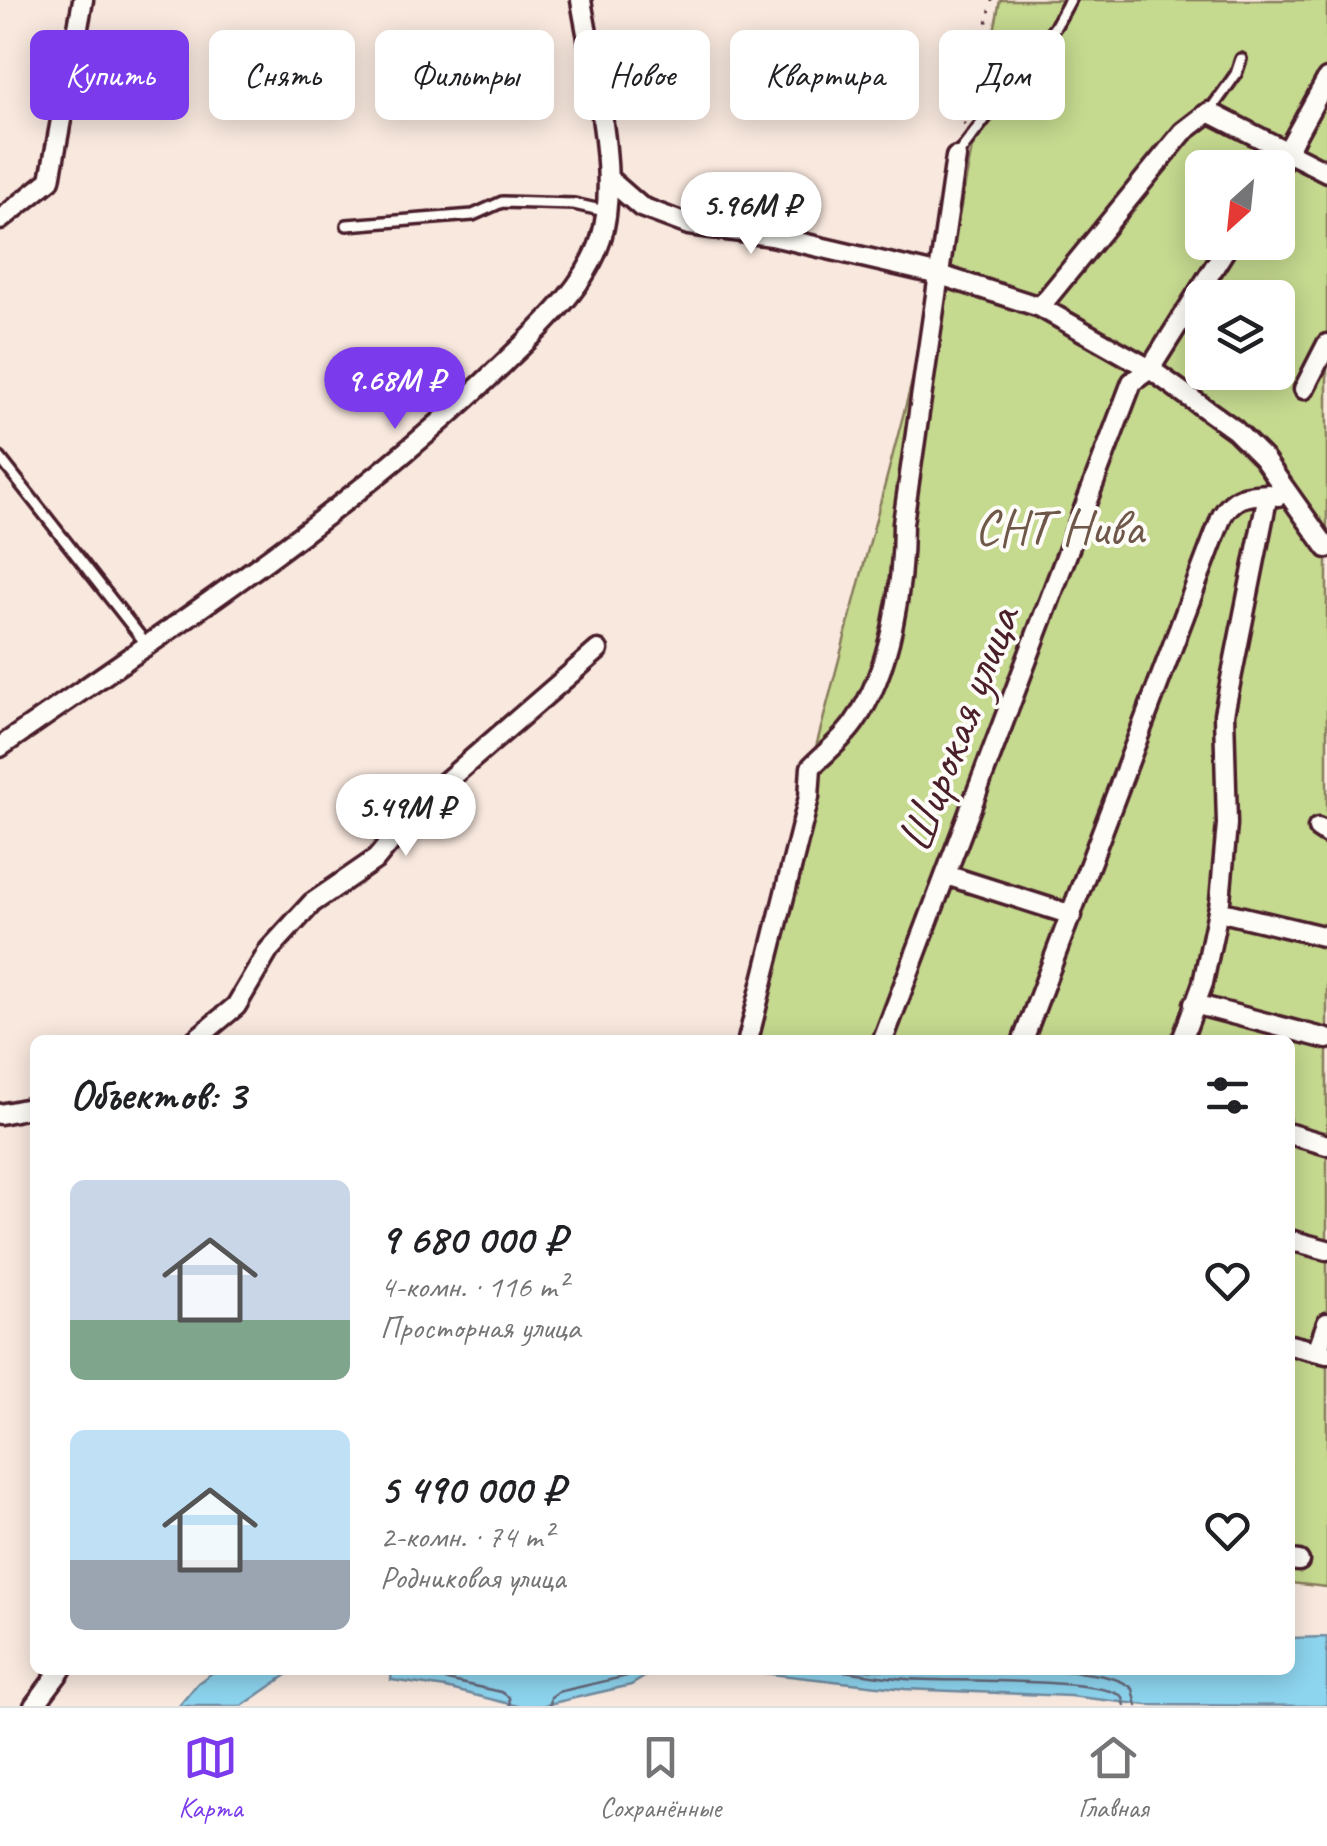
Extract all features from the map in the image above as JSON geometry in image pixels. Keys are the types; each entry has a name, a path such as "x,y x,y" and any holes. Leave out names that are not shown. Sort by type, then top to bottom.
{"street":[{"path":"0,220 50,180 83,0"},
{"path":"0,747 148,647 372,482 446,420 539,328 586,272 600,242 610,180 581,0"},
{"path":"1288,150 1327,79"},
{"path":"1040,307 1183,132 1210,112 1268,150"},
{"path":"749,1035 809,797 811,767 854,723 886,656 903,566 903,524 956,156"},
{"path":"1295,163 1327,172"},
{"path":"610,180 641,207 689,224 772,236 940,274 1040,307 1150,369 1235,430 1263,458 1327,548"},
{"name":"Широкая улица","path":"886,1035 1132,382 1150,369 1219,260"},
{"path":"1304,389 1327,344"},
{"path":"1025,1035 1222,516 1230,503 1244,495 1268,494 1292,500"},
{"path":"1184,1035 1203,983 1218,912 1226,824 1224,714 1268,494"},
{"path":"201,1035 236,1006 270,950 312,903 376,859 427,798 598,650"},
{"path":"946,875 1072,915"},
{"path":"1218,912 1327,937"},
{"path":"1194,1004 1327,1040"},
{"path":"0,1114 30,1108"},
{"path":"1295,1135 1327,1145"},
{"path":"1295,1241 1327,1250"},
{"path":"1295,1345 1322,1353 1327,1323"},
{"path":"34,1706 57,1675"}],"lane":[{"path":"956,156 1054,28 1070,0"},
{"path":"1210,112 1236,74 1241,59"},
{"path":"347,225 473,215 502,202 574,204 608,211"},
{"path":"0,458 148,647"}],"path":[{"path":"956,156 992,0"}],"green space":[{"name":"СНТ Нива","path":"1000,0 1327,0 1327,1587 1295,1584 1295,1035 740,1035 940,275 945,275 956,232 977,120 1065,120 1065,30 994,30"}],"water":[{"path":"1327,1637 1327,1706 1147,1705 1070,1696 905,1689 780,1675 1295,1675 1295,1638"},
{"path":"209,1675 287,1675 242,1706 179,1706"},
{"path":"392,1675 648,1675 631,1685 540,1706 518,1706 446,1688 391,1680"}]}
